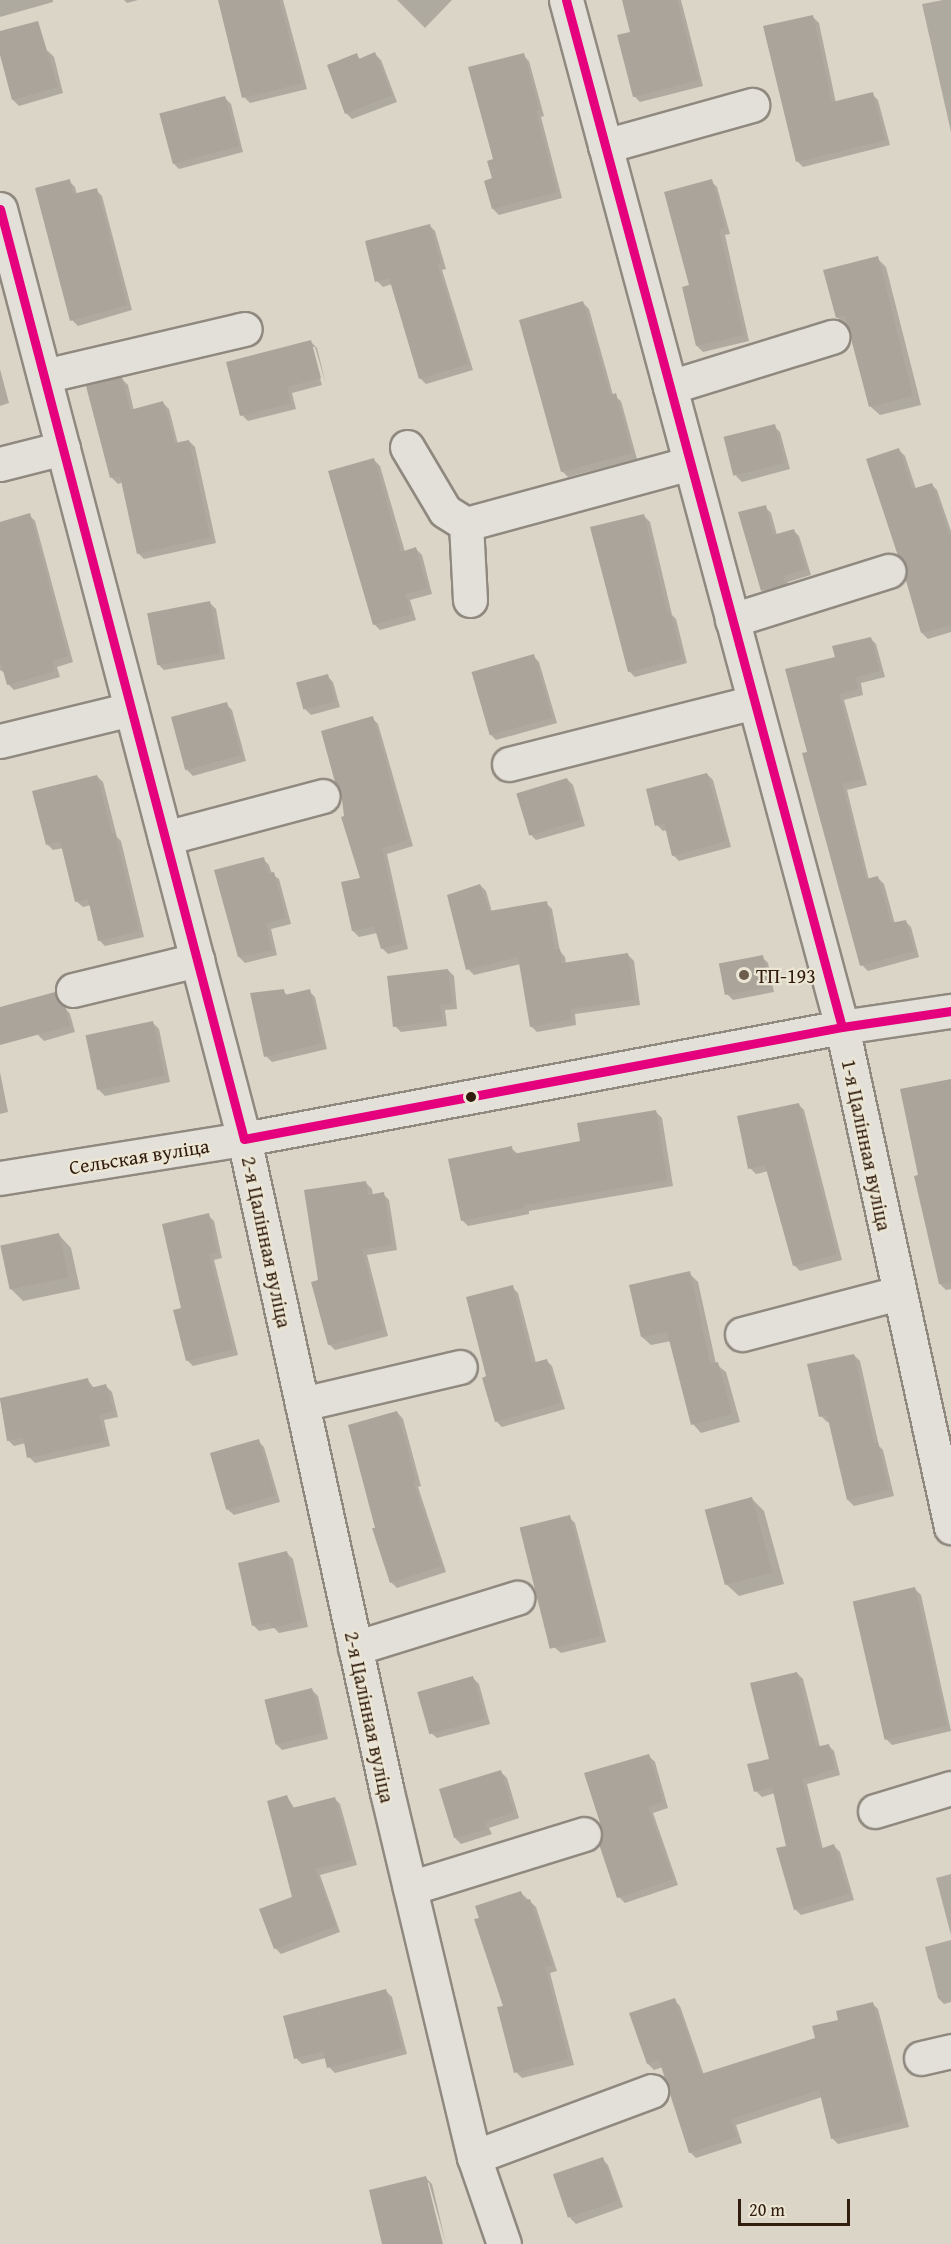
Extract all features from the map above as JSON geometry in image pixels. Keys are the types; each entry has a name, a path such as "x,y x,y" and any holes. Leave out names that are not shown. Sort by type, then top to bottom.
{"street":[{"name":"1-я Цалінная вуліца","path":"566,0 842,1027 898,1293 951,1527"},
{"path":"605,147 752,105"},
{"name":"2-я Цалінная вуліца","path":"0,209 244,1139 410,1888 474,2157 504,2244"},
{"path":"44,376 245,329"},
{"path":"670,387 832,337"},
{"path":"407,447 445,511 466,524 690,463"},
{"path":"0,464 63,448"},
{"path":"466,524 470,600"},
{"path":"732,620 888,571"},
{"path":"509,764 754,702"},
{"path":"0,741 131,709"},
{"path":"165,838 323,796"},
{"path":"73,990 197,960"},
{"name":"Сельская вуліца","path":"0,1178 244,1139 842,1027 951,1011"},
{"path":"742,1334 898,1293"},
{"path":"302,1404 460,1367"},
{"path":"355,1648 517,1598"},
{"path":"875,1811 951,1788"},
{"path":"410,1888 584,1834"},
{"path":"474,2157 651,2091"}],"building":[{"path":"218,0 279,0 302,83 242,98"},
{"path":"622,0 677,0 698,80 633,97 617,35 630,32"},
{"path":"813,15 832,102 873,92 885,140 796,162 763,26"},
{"path":"38,21 58,87 12,100 0,55 0,31"},
{"path":"375,52 392,95 345,114 327,65 357,53 359,59"},
{"path":"524,53 557,192 492,209 484,181 492,178 487,161 493,159 468,67"},
{"path":"225,96 238,146 173,164 159,114"},
{"path":"70,179 73,194 97,188 127,305 70,321 35,188"},
{"path":"712,179 725,228 719,229 744,335 696,346 682,287 689,285 664,192"},
{"path":"430,224 441,264 437,264 468,364 419,379 389,278 375,282 365,241"},
{"path":"878,256 913,396 869,407 845,316 836,318 823,270"},
{"path":"583,301 610,395 616,393 632,453 561,472 519,320"},
{"path":"311,340 321,378 287,387 291,403 240,416 226,362"},
{"path":"122,377 130,410 163,401 175,443 189,440 210,537 137,554 120,476 110,478 86,386"},
{"path":"775,424 785,463 733,476 724,437"},
{"path":"899,448 912,489 932,483 951,540 951,625 921,633 905,577 906,565 898,556 866,459"},
{"path":"374,458 401,552 416,547 427,588 405,594 411,614 373,625 328,471"},
{"path":"766,505 773,535 794,529 806,569 783,576 785,584 761,591 738,512"},
{"path":"30,513 68,656 52,661 55,671 7,685 0,660 0,522"},
{"path":"644,514 667,612 670,612 682,658 628,672 590,527"},
{"path":"210,601 220,653 157,665 147,613"},
{"path":"871,637 880,671 856,677 858,689 839,694 862,779 842,784 866,879 878,876 891,923 906,920 914,951 860,966 802,753 807,752 785,669 835,657 832,646"},
{"path":"534,654 552,717 490,735 472,672"},
{"path":"328,674 335,701 303,710 296,683"},
{"path":"227,702 241,755 185,770 171,717"},
{"path":"373,716 407,840 382,848 403,943 381,949 374,926 352,931 341,882 360,878 341,817 344,816 341,792 335,782 321,731"},
{"path":"707,773 726,841 672,856 664,823 655,826 646,789"},
{"path":"97,775 112,834 115,833 139,931 98,941 88,899 75,902 60,841 46,845 32,791"},
{"path":"567,778 580,820 529,836 516,793"},
{"path":"264,857 268,873 274,872 286,918 266,923 272,950 238,957 214,870"},
{"path":"480,884 489,911 547,901 555,950 560,949 562,963 628,953 635,999 570,1009 571,1019 530,1027 518,957 466,970 447,895"},
{"name":"ТП-193","path":"763,955 769,986 725,995 719,964"},
{"path":"448,969 452,1003 440,1004 442,1020 393,1027 387,976"},
{"path":"284,989 285,995 310,989 322,1043 264,1057 250,993"},
{"path":"55,992 59,1002 65,1006 70,1026 0,1045 0,1007"},
{"path":"153,1021 165,1076 97,1090 86,1035"},
{"path":"951,1079 951,1282 939,1284 914,1176 918,1175 900,1089"},
{"path":"799,1103 837,1254 793,1266 765,1165 748,1169 737,1116"},
{"path":"656,1110 667,1180 524,1205 524,1208 461,1221 448,1159 512,1146 513,1154 580,1141 577,1123"},
{"path":"366,1181 368,1195 384,1192 392,1245 362,1249 383,1330 328,1345 311,1282 318,1280 304,1190"},
{"path":"209,1213 217,1252 209,1254 233,1349 186,1361 173,1310 181,1308 162,1224"},
{"path":"59,1233 68,1277 10,1289 0,1245"},
{"path":"690,1271 710,1364 718,1362 732,1414 691,1425 667,1332 641,1337 629,1285"},
{"path":"513,1285 532,1363 547,1359 560,1403 495,1422 482,1378 486,1376 466,1297"},
{"path":"854,1354 874,1443 878,1443 889,1490 847,1500 827,1415 819,1417 807,1364"},
{"path":"88,1378 90,1388 106,1384 113,1411 99,1415 105,1441 27,1458 23,1437 7,1441 0,1398"},
{"path":"397,1411 416,1481 413,1481 441,1566 390,1583 372,1528 375,1528 348,1425"},
{"path":"259,1439 275,1496 226,1510 210,1453"},
{"path":"752,1497 772,1572 725,1585 705,1510"},
{"path":"570,1515 600,1636 550,1649 520,1528"},
{"path":"287,1551 302,1621 272,1628 270,1622 252,1626 238,1563"},
{"path":"915,1587 947,1725 885,1740 853,1601"},
{"path":"797,1672 816,1747 829,1744 835,1769 802,1779 820,1849 834,1844 849,1894 794,1910 776,1848 786,1846 772,1787 754,1792 747,1764 769,1759 750,1683"},
{"path":"473,1676 485,1718 429,1734 417,1692"},
{"path":"312,1688 323,1733 276,1744 264,1700"},
{"path":"649,1754 663,1802 648,1807 673,1879 617,1898 599,1844 603,1837 602,1829 584,1773"},
{"path":"501,1770 514,1812 484,1822 487,1829 454,1838 439,1789"},
{"path":"287,1795 292,1808 335,1797 352,1860 315,1869 336,1926 274,1949 259,1909 292,1897 267,1801"},
{"path":"521,1891 524,1901 530,1899 552,1965 545,1967 568,2059 514,2073 497,2007 503,2006 474,1919 479,1918 475,1906"},
{"path":"386,1989 402,2048 327,2068 323,2051 294,2059 283,2016"},
{"path":"675,1998 701,2074 815,2038 812,2026 838,2020 836,2011 873,2002 904,2121 831,2139 819,2090 731,2119 737,2137 689,2153 659,2060 647,2064 629,2013"},
{"path":"603,2157 618,2200 568,2218 553,2174"},
{"path":"426,2176 443,2244 382,2244 369,2190"}],"transit line":[{"path":"566,0 842,1027"},
{"path":"0,209 244,1139 842,1027 951,1011"}],"place":[{"name":"ТП-193","path":"744,975"}]}
